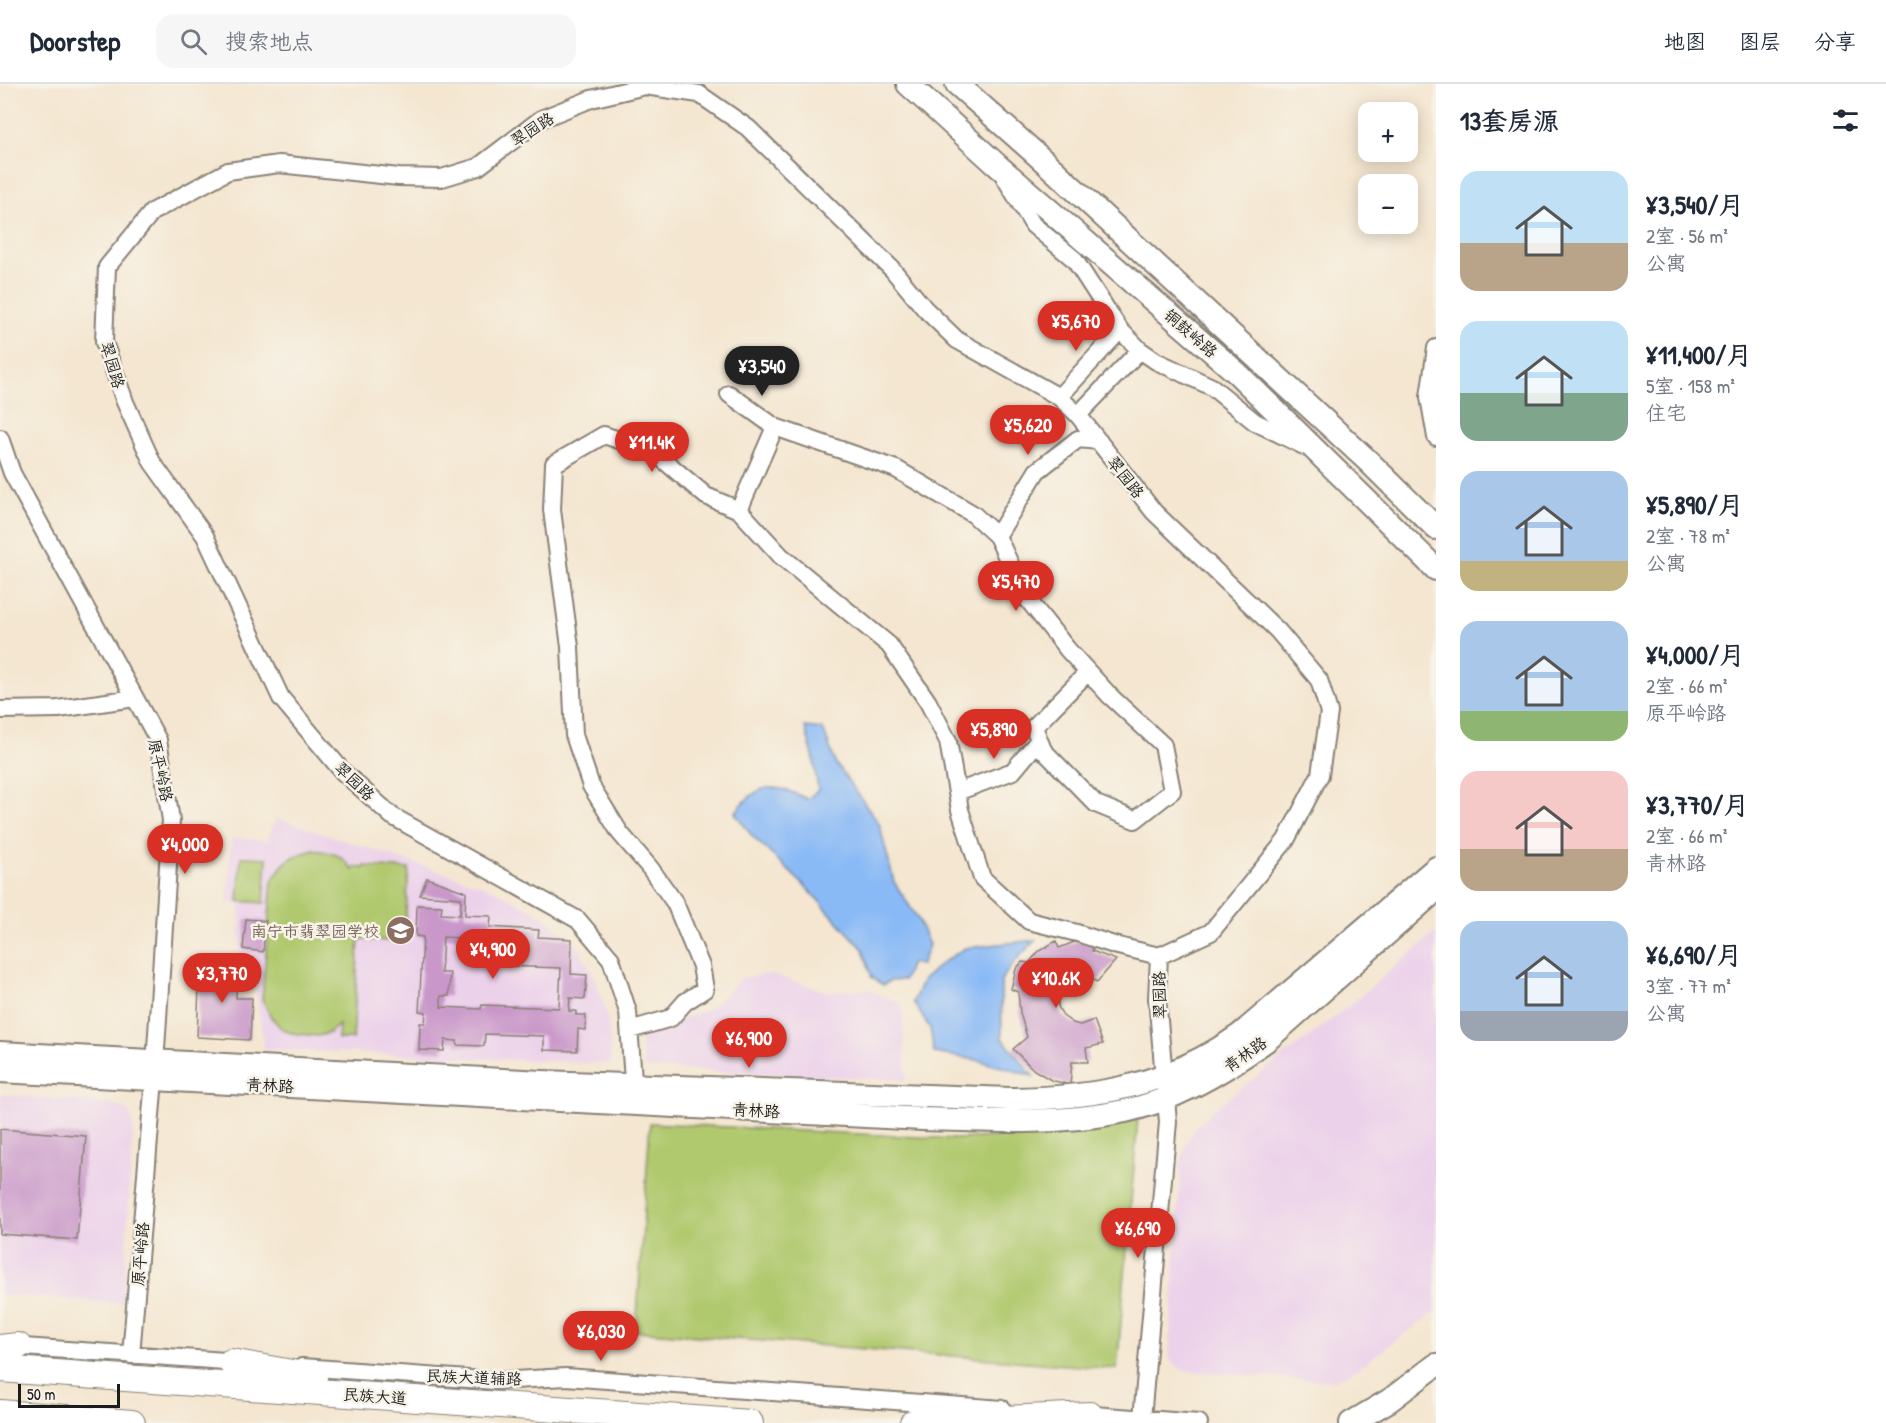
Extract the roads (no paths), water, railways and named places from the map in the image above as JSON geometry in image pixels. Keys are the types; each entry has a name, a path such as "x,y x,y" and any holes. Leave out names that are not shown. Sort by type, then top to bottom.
{"highway":[{"path":"231,1362 435,1400"},
{"name":"民族大道","path":"0,1369 750,1423"},
{"path":"0,1413 132,1423"},
{"path":"914,1423 1090,1415"}],"main road":[{"name":"铜鼓岭路","path":"908,84 997,165 1237,373 1435,569"},
{"name":"铜鼓岭路","path":"957,84 1046,163 1368,461 1436,528"},
{"path":"1402,907 1436,852"},
{"name":"青林路","path":"0,1071 155,1071 634,1095 923,1119 1036,1121 1077,1118 1126,1111 1165,1087 1198,1084 1239,1060 1258,1046 1402,907 1436,868"},
{"name":"青林路","path":"1402,907 1436,890"},
{"path":"1402,907 1436,902"},
{"name":"青林路","path":"0,1053 155,1071"},
{"path":"1351,1423 1390,1400 1436,1365"}],"street":[{"name":"翠园路","path":"634,1095 628,1012 611,959 578,920 392,816 343,772 281,698 205,536 152,462 125,402 104,342 107,267 152,212 228,171 279,164 399,177 442,178 478,167 541,119 591,99 645,86 676,88 699,94 748,128 892,269 924,309 957,340 1059,397 1078,415 1154,512 1278,631 1319,680 1329,712 1320,775 1286,840 1211,932 1159,956 1157,998 1168,1122 1142,1419"},
{"path":"997,165 1033,225 1074,259 1120,330 1140,350 1156,361 1212,387 1255,422 1320,454"},
{"path":"1059,397 1120,330"},
{"path":"1436,348 1429,397 1436,437"},
{"path":"1078,415 1140,350"},
{"path":"729,394 775,427 896,468 973,513 997,536 1025,596 1110,696 1163,745 1172,791 1135,820 1096,804 1043,750 1034,727 1088,672"},
{"path":"739,510 775,427"},
{"path":"630,1030 671,1018 685,1002 705,989 701,966 675,903 650,868 620,833 591,786 574,735 570,647 552,510 554,464 603,435 654,452 706,496 739,510 781,556 889,645 928,702 948,741 960,810 982,878 1029,921 1159,956"},
{"name":"原平岭路","path":"0,438 12,473 158,740 171,820 155,1071 131,1355"},
{"path":"997,536 1037,471 1078,439 1099,441"},
{"path":"0,710 58,709 135,698"},
{"path":"957,792 1013,771 1039,740"},
{"name":"民族大道辅路","path":"6,1346 496,1381 566,1377 1198,1423"}],"water":[{"path":"805,727 823,729 836,764 879,823 894,882 918,919 929,945 921,965 911,963 904,980 890,981 883,985 872,978 863,949 807,888 752,836 735,813 751,795 759,790 776,788 807,799 818,790 813,755"},
{"path":"1036,940 1001,980 1002,1038 1033,1076 977,1060 934,1053 930,1028 913,1002 923,980 943,962 965,948"}],"place":[{"name":"南宁市翡翠园学校","path":"400,931"}]}
